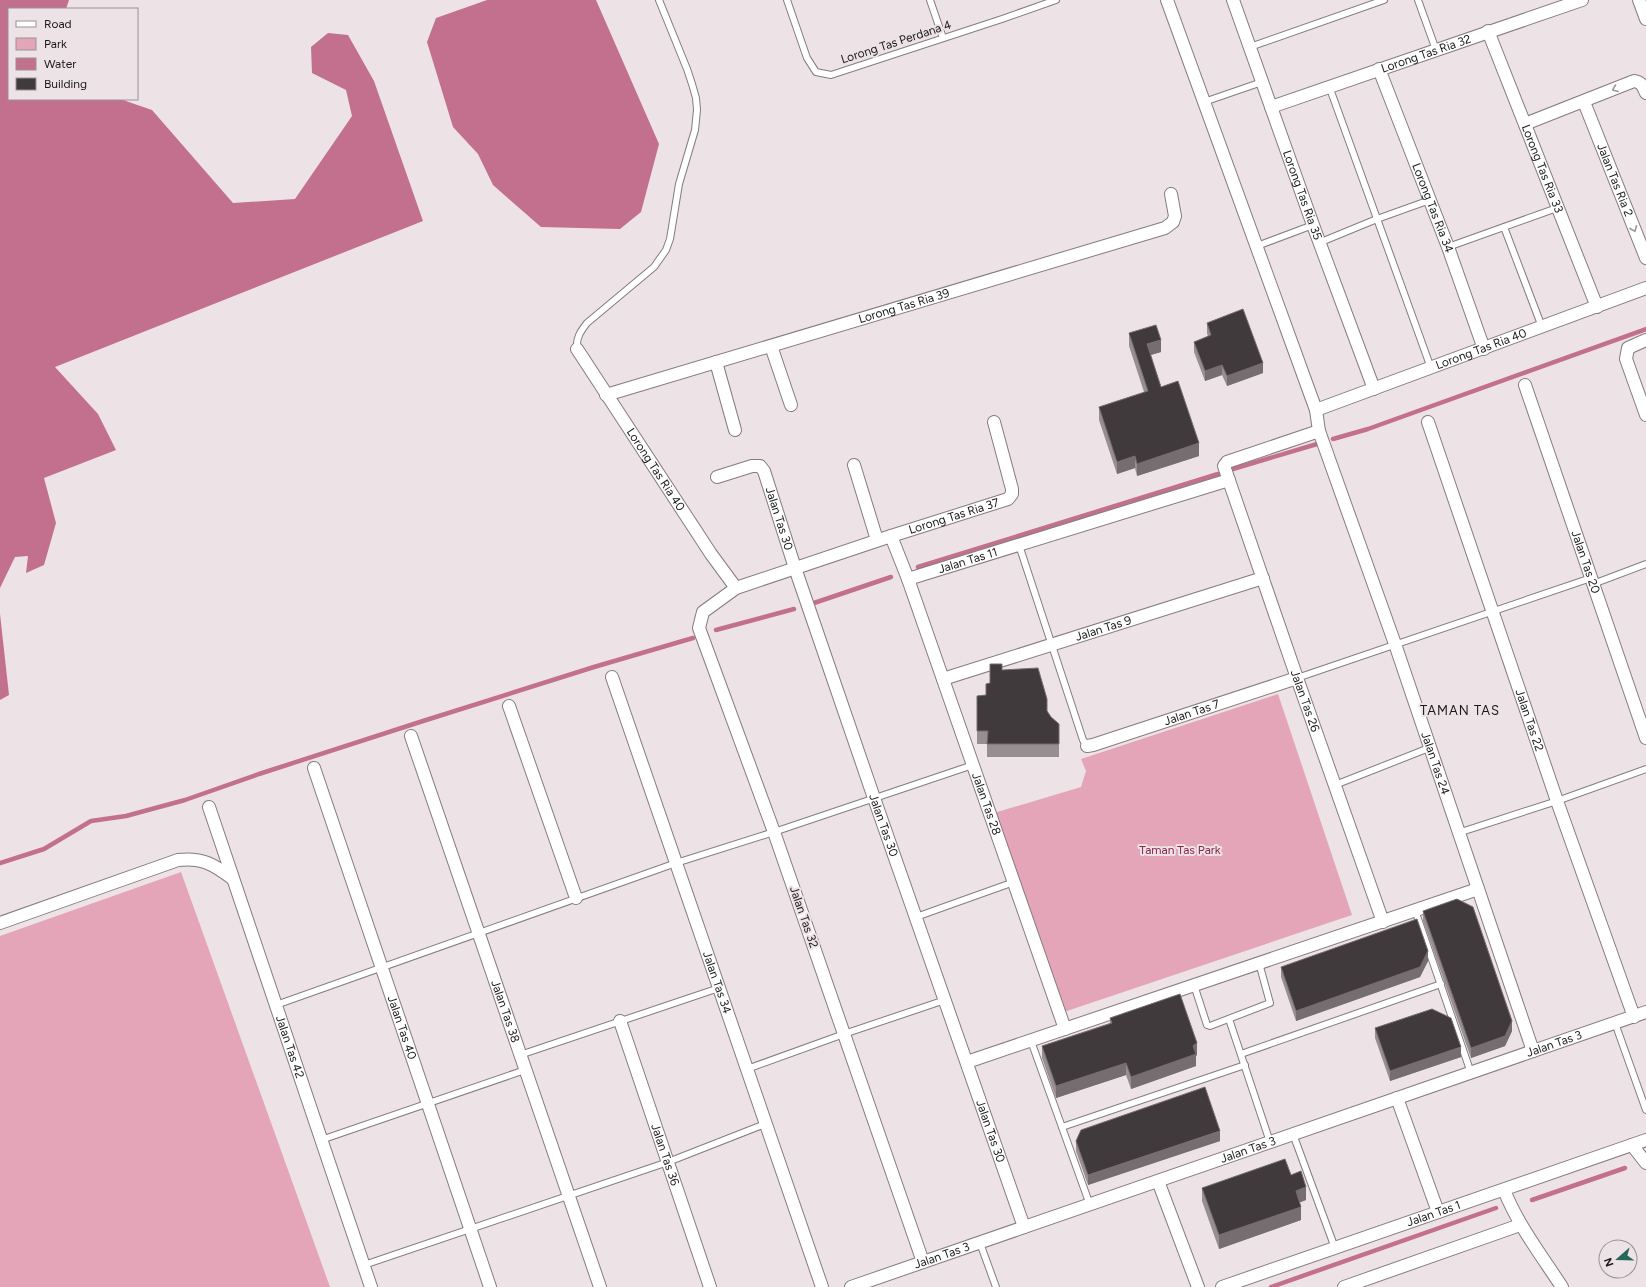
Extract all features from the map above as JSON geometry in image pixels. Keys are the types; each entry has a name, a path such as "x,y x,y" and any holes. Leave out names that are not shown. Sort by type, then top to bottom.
{"street":[{"name":"Jalan Tas 24","path":"1167,0 1316,410 1319,431 1394,644 1533,1051"},
{"name":"Lorong Tas Ria 35","path":"1233,0 1374,389"},
{"name":"Lorong Tas Ria 32","path":"1271,107 1488,31 1582,0"},
{"path":"1639,0 1646,19"},
{"name":"Lorong Tas Ria 33","path":"1488,31 1526,124 1557,208 1598,306"},
{"name":"Lorong Tas Ria 34","path":"1379,69 1448,247 1484,349"},
{"path":"1526,124 1634,81 1643,85 1646,93"},
{"name":"Jalan Tas Ria 2","path":"1584,102 1646,258"},
{"name":"Lorong Tas Ria 39","path":"606,395 1165,228 1173,222 1175,216 1171,194"},
{"name":"Lorong Tas Ria 40","path":"1316,410 1646,288"},
{"path":"1646,340 1628,348 1626,353 1626,359 1646,415"},
{"path":"771,346 791,405"},
{"name":"Lorong Tas Ria 40","path":"577,350 711,554 736,588"},
{"path":"716,362 735,430"},
{"name":"Jalan Tas 20","path":"1525,385 1646,738"},
{"name":"Lorong Tas Ria 37","path":"891,536 1008,499 1012,494 1012,489 994,422"},
{"name":"Jalan Tas 22","path":"1428,422 1557,801 1634,1017"},
{"name":"Jalan Tas 26","path":"1319,431 1227,462 1224,466 1296,678 1383,922"},
{"path":"854,465 878,540"},
{"name":"Jalan Tas 30","path":"717,477 752,466 760,466 764,471 795,568 874,798 1024,1227"},
{"name":"Jalan Tas 11","path":"908,579 1229,480"},
{"path":"736,588 891,536 908,579"},
{"name":"Jalan Tas 9","path":"943,679 1263,578"},
{"name":"Jalan Tas 28","path":"908,579 1065,1029"},
{"name":"Jalan Tas 32","path":"736,588 703,612 699,628 774,832 923,1262"},
{"name":"Jalan Tas 34","path":"612,677 822,1287"},
{"name":"Jalan Tas 7","path":"1087,746 1094,745 1296,678"},
{"path":"509,706 576,898"},
{"name":"Jalan Tas 38","path":"411,736 600,1287"},
{"name":"Jalan Tas 40","path":"314,768 490,1287"},
{"name":"Jalan Tas 42","path":"209,807 371,1287"},
{"path":"0,924 178,860 192,858 205,862 216,866 233,879"},
{"path":"967,1062 1478,889"},
{"name":"Jalan Tas 3","path":"851,1287 1646,1012"},
{"name":"Jalan Tas 36","path":"620,1022 710,1287"},
{"path":"1397,1098 1438,1212"},
{"name":"Jalan Tas 1","path":"1222,1287 1646,1140"},
{"path":"1632,1145 1646,1163"},
{"path":"1158,1181 1198,1287"},
{"path":"1504,1190 1520,1225 1562,1287"},
{"path":"1344,1287 1358,1285 1520,1225"}],"lane":[{"path":"577,350 576,340 586,323 654,267 666,250 670,239 679,184 695,130 697,110 696,98 688,69 659,0"},
{"name":"Lorong Tas Perdana 4","path":"787,0 807,58 816,72 831,75 1056,0"},
{"path":"930,0 943,38"},
{"path":"1250,47 1384,0"},
{"path":"1418,0 1436,50"},
{"path":"1204,102 1262,82"},
{"path":"1329,86 1431,368"},
{"path":"1320,242 1430,200"},
{"path":"1448,247 1557,208"},
{"path":"1256,246 1314,225"},
{"path":"1504,227 1542,327"},
{"path":"1019,545 1083,740 1087,746"},
{"path":"1296,678 1492,612 1646,564"},
{"path":"1335,785 1429,748"},
{"path":"276,1004 676,863 774,832 973,765"},
{"path":"1458,833 1557,801 1646,769"},
{"path":"916,917 1014,882"},
{"path":"1415,910 1471,1073"},
{"path":"1194,986 1208,1026 1229,1019 1270,1003 1259,963"},
{"path":"1241,1054 1441,984"},
{"path":"520,1055 719,988"},
{"path":"747,1069 945,1000"},
{"path":"1229,1019 1270,1142"},
{"path":"1615,1023 1646,1110"},
{"path":"1030,1040 1090,1204"},
{"path":"1062,1127 1245,1065"},
{"path":"321,1140 525,1070"},
{"path":"364,1265 668,1162 765,1124"},
{"path":"1293,1134 1334,1248"},
{"path":"980,1243 996,1287"}],"green space":[{"name":"Taman Tas Park","path":"1278,694 1352,915 1061,1013 994,813 1081,787 1086,771 1081,759"},
{"path":"181,872 330,1287 0,1287 0,936"}],"water":[{"path":"0,0 69,0 66,8 8,8 8,100 123,100 152,110 233,203 295,199 352,116 346,90 312,73 311,47 328,33 348,35 374,81 423,221 55,367 98,414 116,450 44,478 56,523 44,565 26,573 28,556 15,557 0,588"},
{"path":"487,0 596,0 659,144 641,212 620,229 541,227 493,185 478,154 453,127 427,42 436,18"},
{"path":"0,614 9,695 0,700"}],"building":[{"path":"1243,309 1263,363 1227,376 1222,365 1205,371 1194,342 1211,335 1207,323"},
{"path":"1156,325 1161,340 1147,344 1161,387 1178,381 1199,443 1137,464 1135,456 1117,462 1099,407 1148,391 1129,333"},
{"path":"990,664 1002,664 1002,670 1038,668 1047,699 1047,711 1059,724 1059,744 987,744 988,731 977,731 977,696 986,695 986,684 990,683"},
{"path":"1457,899 1473,907 1512,1021 1505,1036 1471,1048 1423,911"},
{"path":"1417,919 1428,951 1420,967 1296,1011 1281,967"},
{"path":"1180,994 1197,1043 1193,1046 1196,1054 1131,1077 1126,1063 1056,1086 1042,1046 1112,1023 1110,1018"},
{"path":"1432,1009 1451,1018 1461,1047 1390,1071 1375,1028"},
{"path":"1205,1087 1220,1131 1088,1175 1076,1141 1081,1130"},
{"path":"1285,1159 1291,1175 1301,1171 1306,1187 1296,1191 1301,1207 1219,1235 1202,1188"}],"waterway":[{"path":"1333,439 1368,429 1646,329"},
{"path":"1233,469 1317,444"},
{"path":"918,567 1218,474"},
{"path":"814,603 891,577"},
{"path":"716,630 794,609"},
{"path":"0,863 44,849 91,821 126,816 185,800 259,774 423,721 594,667 693,638"},
{"path":"1532,1200 1625,1168"},
{"path":"1271,1287 1496,1208"}],"district":[{"name":"TAMAN TAS","path":"1460,710"}]}
